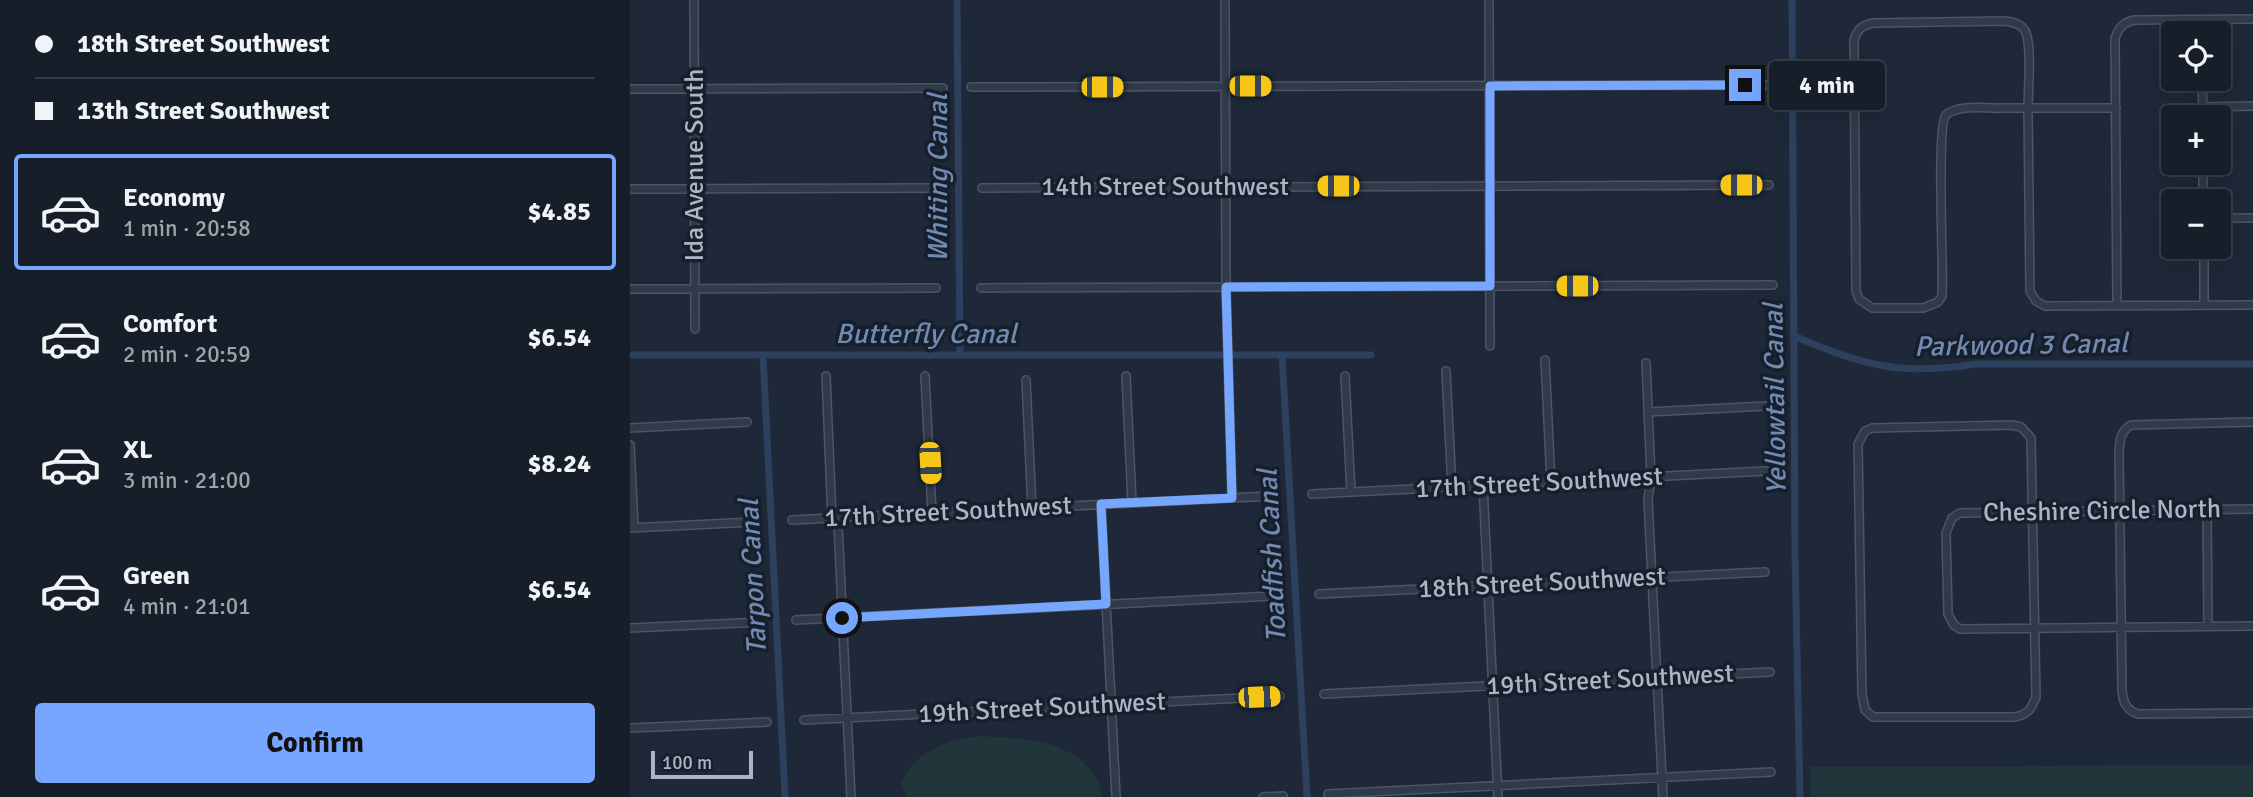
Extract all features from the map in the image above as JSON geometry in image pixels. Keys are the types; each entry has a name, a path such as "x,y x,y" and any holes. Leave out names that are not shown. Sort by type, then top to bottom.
{"street":[{"name":"Ida Avenue South","path":"694,0 695,329"},
{"path":"1225,0 1226,287 1232,498"},
{"path":"1489,0 1490,346"},
{"path":"2117,306 2115,38 2118,29 2135,20 2253,19"},
{"path":"2116,108 2028,108 1956,109 1946,115 1942,132 1942,296 1931,306 1923,308 1872,308 1859,299 1856,291 1854,41 1857,31 1864,25 1874,23 2004,21 2024,28 2028,36 2028,108 2030,291 2036,302 2045,306 2253,305"},
{"path":"971,87 1770,85"},
{"path":"630,89 943,88"},
{"path":"2231,106 2253,106"},
{"name":"14th Street Southwest","path":"982,187 1769,185"},
{"path":"630,189 939,188"},
{"path":"2231,218 2253,218"},
{"path":"2204,259 2204,305"},
{"path":"981,288 1773,285"},
{"path":"630,289 936,288"},
{"path":"1545,360 1551,482"},
{"path":"1646,363 1651,477 1648,500 1663,797"},
{"path":"1446,371 1452,487"},
{"path":"825,376 832,518 838,525 851,797"},
{"path":"925,376 932,513"},
{"path":"1126,376 1132,502"},
{"path":"1345,376 1351,492"},
{"path":"1026,380 1032,508"},
{"path":"1648,412 1766,406"},
{"path":"630,428 747,422"},
{"path":"2253,422 2134,424 2124,429 2120,436 2121,628 2123,698 2126,706 2138,714 2253,713"},
{"path":"2012,425 2021,427 2026,432 2031,438 2035,629 2036,696 2031,710 2024,715 1881,718 1873,717 1865,710 1861,694 1858,444 1861,437 1872,428 1898,427 2012,425"},
{"path":"630,445 632,528 753,522"},
{"name":"17th Street Southwest","path":"1312,494 1766,471"},
{"path":"1483,485 1498,797"},
{"name":"17th Street Southwest","path":"792,520 1271,496"},
{"path":"1101,504 1116,797"},
{"path":"2207,509 2208,626"},
{"name":"Cheshire Circle North","path":"2035,629 1960,629 1954,625 1948,614 1946,533 1952,518 1960,513 2253,509"},
{"name":"18th Street Southwest","path":"1319,594 1765,572"},
{"path":"796,620 1272,596"},
{"path":"630,628 762,622"},
{"path":"2035,629 2253,626"},
{"name":"19th Street Southwest","path":"1324,694 1770,672"},
{"name":"19th Street Southwest","path":"804,720 1280,696"},
{"path":"630,728 766,722"},
{"path":"1328,794 1771,772"},
{"path":"1263,797 1283,796"}],"green space":[{"path":"979,736 1024,739 1069,752 1092,772 1100,786 1101,797 907,797 901,783 907,772 924,755 944,744"},
{"path":"2253,765 2253,797 1811,797 1810,767"}],"waterway":[{"name":"Whiting Canal","path":"957,0 960,355"},
{"name":"Yellowtail Canal","path":"1792,0 1795,555 1800,797"},
{"name":"Parkwood 3 Canal","path":"1794,336 1841,355 1883,366 1904,368 1926,369 1976,364 2253,364"},
{"name":"Butterfly Canal","path":"630,355 1221,355"},
{"name":"Tarpon Canal","path":"763,355 785,797"},
{"name":"Butterfly Canal","path":"1232,355 1371,355"},
{"name":"Toadfish Canal","path":"1282,355 1307,797"}],"route":[{"path":"842,618 1106,604 1101,504 1232,498 1226,287 1490,286 1490,86 1745,85"}]}
